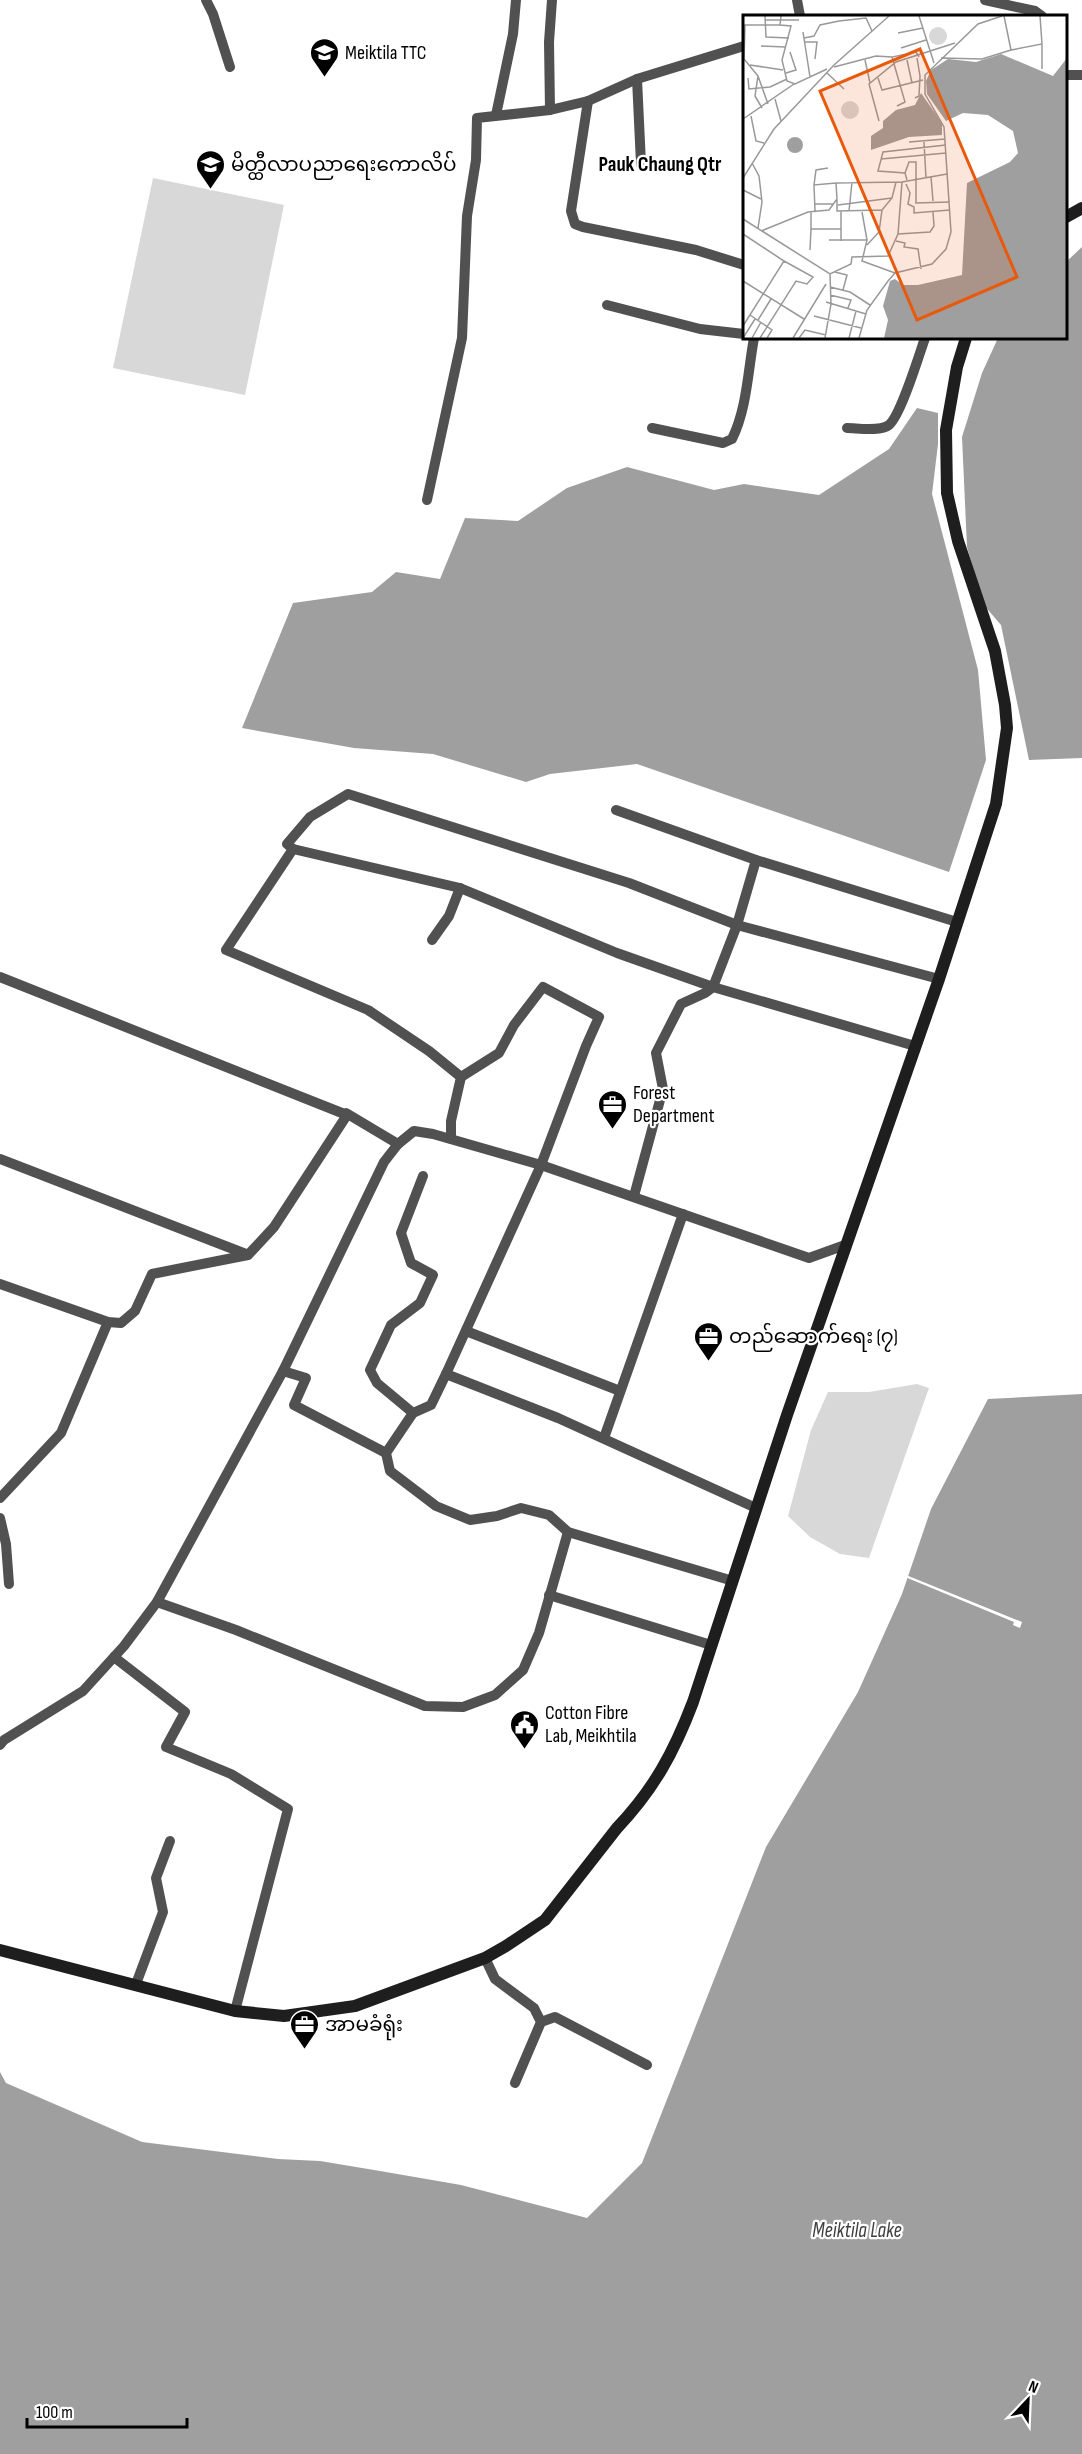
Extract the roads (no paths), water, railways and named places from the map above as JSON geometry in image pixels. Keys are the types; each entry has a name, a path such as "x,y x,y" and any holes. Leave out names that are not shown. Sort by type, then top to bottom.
{"street":[{"path":"206,0 213,14 230,67"},
{"path":"496,115 513,34 516,0"},
{"path":"550,110 549,42 552,0"},
{"path":"797,0 800,15"},
{"path":"985,0 1035,11 1041,15"},
{"path":"427,500 462,338 467,216 476,160 477,118 550,110 588,101 637,79 743,46"},
{"path":"637,79 641,164"},
{"path":"588,101 572,211 575,224 696,250 743,265"},
{"path":"1067,216 1082,208"},
{"path":"607,305 699,328 743,334"},
{"path":"652,429 723,442 732,439 743,403 754,339"},
{"path":"847,428 883,427 890,424 899,408 925,339"},
{"path":"0,1950 235,2011 284,2016 354,2006 485,1958 545,1920 651,1787 677,1744 845,1245 939,979 996,804 1007,728 1005,705 995,651 958,541 947,493 946,430 957,367 966,339"},
{"path":"915,1046 713,987 617,953 460,888 293,849 287,844 310,817 348,794 629,883 737,925 939,979"},
{"path":"616,810 756,860 957,922"},
{"path":"293,849 226,950 368,1010 461,1077"},
{"path":"634,1196 663,1089 656,1053 681,1004 713,987 737,925 756,860"},
{"path":"432,940 449,916 460,888"},
{"path":"0,976 347,1115 346,1113 398,1144"},
{"path":"451,1139 451,1120 461,1077 499,1053 514,1025 543,987 599,1017 541,1165 431,1405 412,1413 386,1453 390,1471 436,1506 470,1520 498,1516 522,1508 549,1515 568,1532 733,1581"},
{"path":"0,1284 108,1322 122,1323 135,1311 152,1274 248,1255 274,1227 347,1115"},
{"path":"0,1745 4,1740 83,1691 114,1657 157,1602 283,1371 384,1162 398,1144 414,1131 451,1139 541,1165 809,1258 845,1245"},
{"path":"0,1159 248,1255"},
{"path":"412,1413 377,1383 370,1370 391,1325 420,1304 433,1275 411,1263 401,1233 423,1176"},
{"path":"604,1438 683,1214"},
{"path":"0,1498 61,1433 108,1322"},
{"path":"466,1331 620,1391"},
{"path":"283,1371 306,1378 294,1405 386,1453"},
{"path":"446,1374 604,1438 756,1508"},
{"path":"0,1518 6,1544 9,1584"},
{"path":"157,1602 236,1630 425,1706 463,1707 495,1695 523,1670 539,1634 568,1532"},
{"path":"549,1595 711,1645"},
{"path":"114,1657 185,1712 166,1747 231,1774 288,1809 235,2011"},
{"path":"136,1984 163,1912 156,1878 170,1841"},
{"path":"485,1958 495,1978 534,2008 541,2022"},
{"path":"515,2083 541,2022 555,2017 647,2065"}],"water":[{"path":"1082,247 1082,758 1029,760 1001,625 983,604 967,547 962,437 982,373 998,339 1067,339 1067,261"},
{"path":"917,408 938,413 938,444 932,494 978,670 986,760 949,872 637,764 550,774 526,782 433,754 354,748 242,728 293,603 372,592 396,572 440,579 465,518 518,521 567,488 627,467 714,490 744,484 819,495 889,449"},
{"name":"Meiktila Lake","path":"1082,1394 1082,2454 0,2454 0,2072 6,2083 142,2142 278,2159 320,2161 380,2171 461,2185 587,2218 642,2163 766,1847 858,1692 902,1594 931,1509 988,1399"}],"place":[{"name":"Meiktila TTC","path":"324,78"},
{"name":"မိတ္ထီလာပညာရေးကောလိပ်","path":"210,190"},
{"name":"Forest Department","path":"612,1130"},
{"name":"တည်ဆောက်ရေး (၇)","path":"708,1362"},
{"name":"Cotton Fibre Lab, Meikhtila","path":"524,1750"},
{"name":"အာမခံရုံး","path":"304,2050"}],"district":[{"name":"Pauk Chaung Qtr","path":"660,164"}]}
